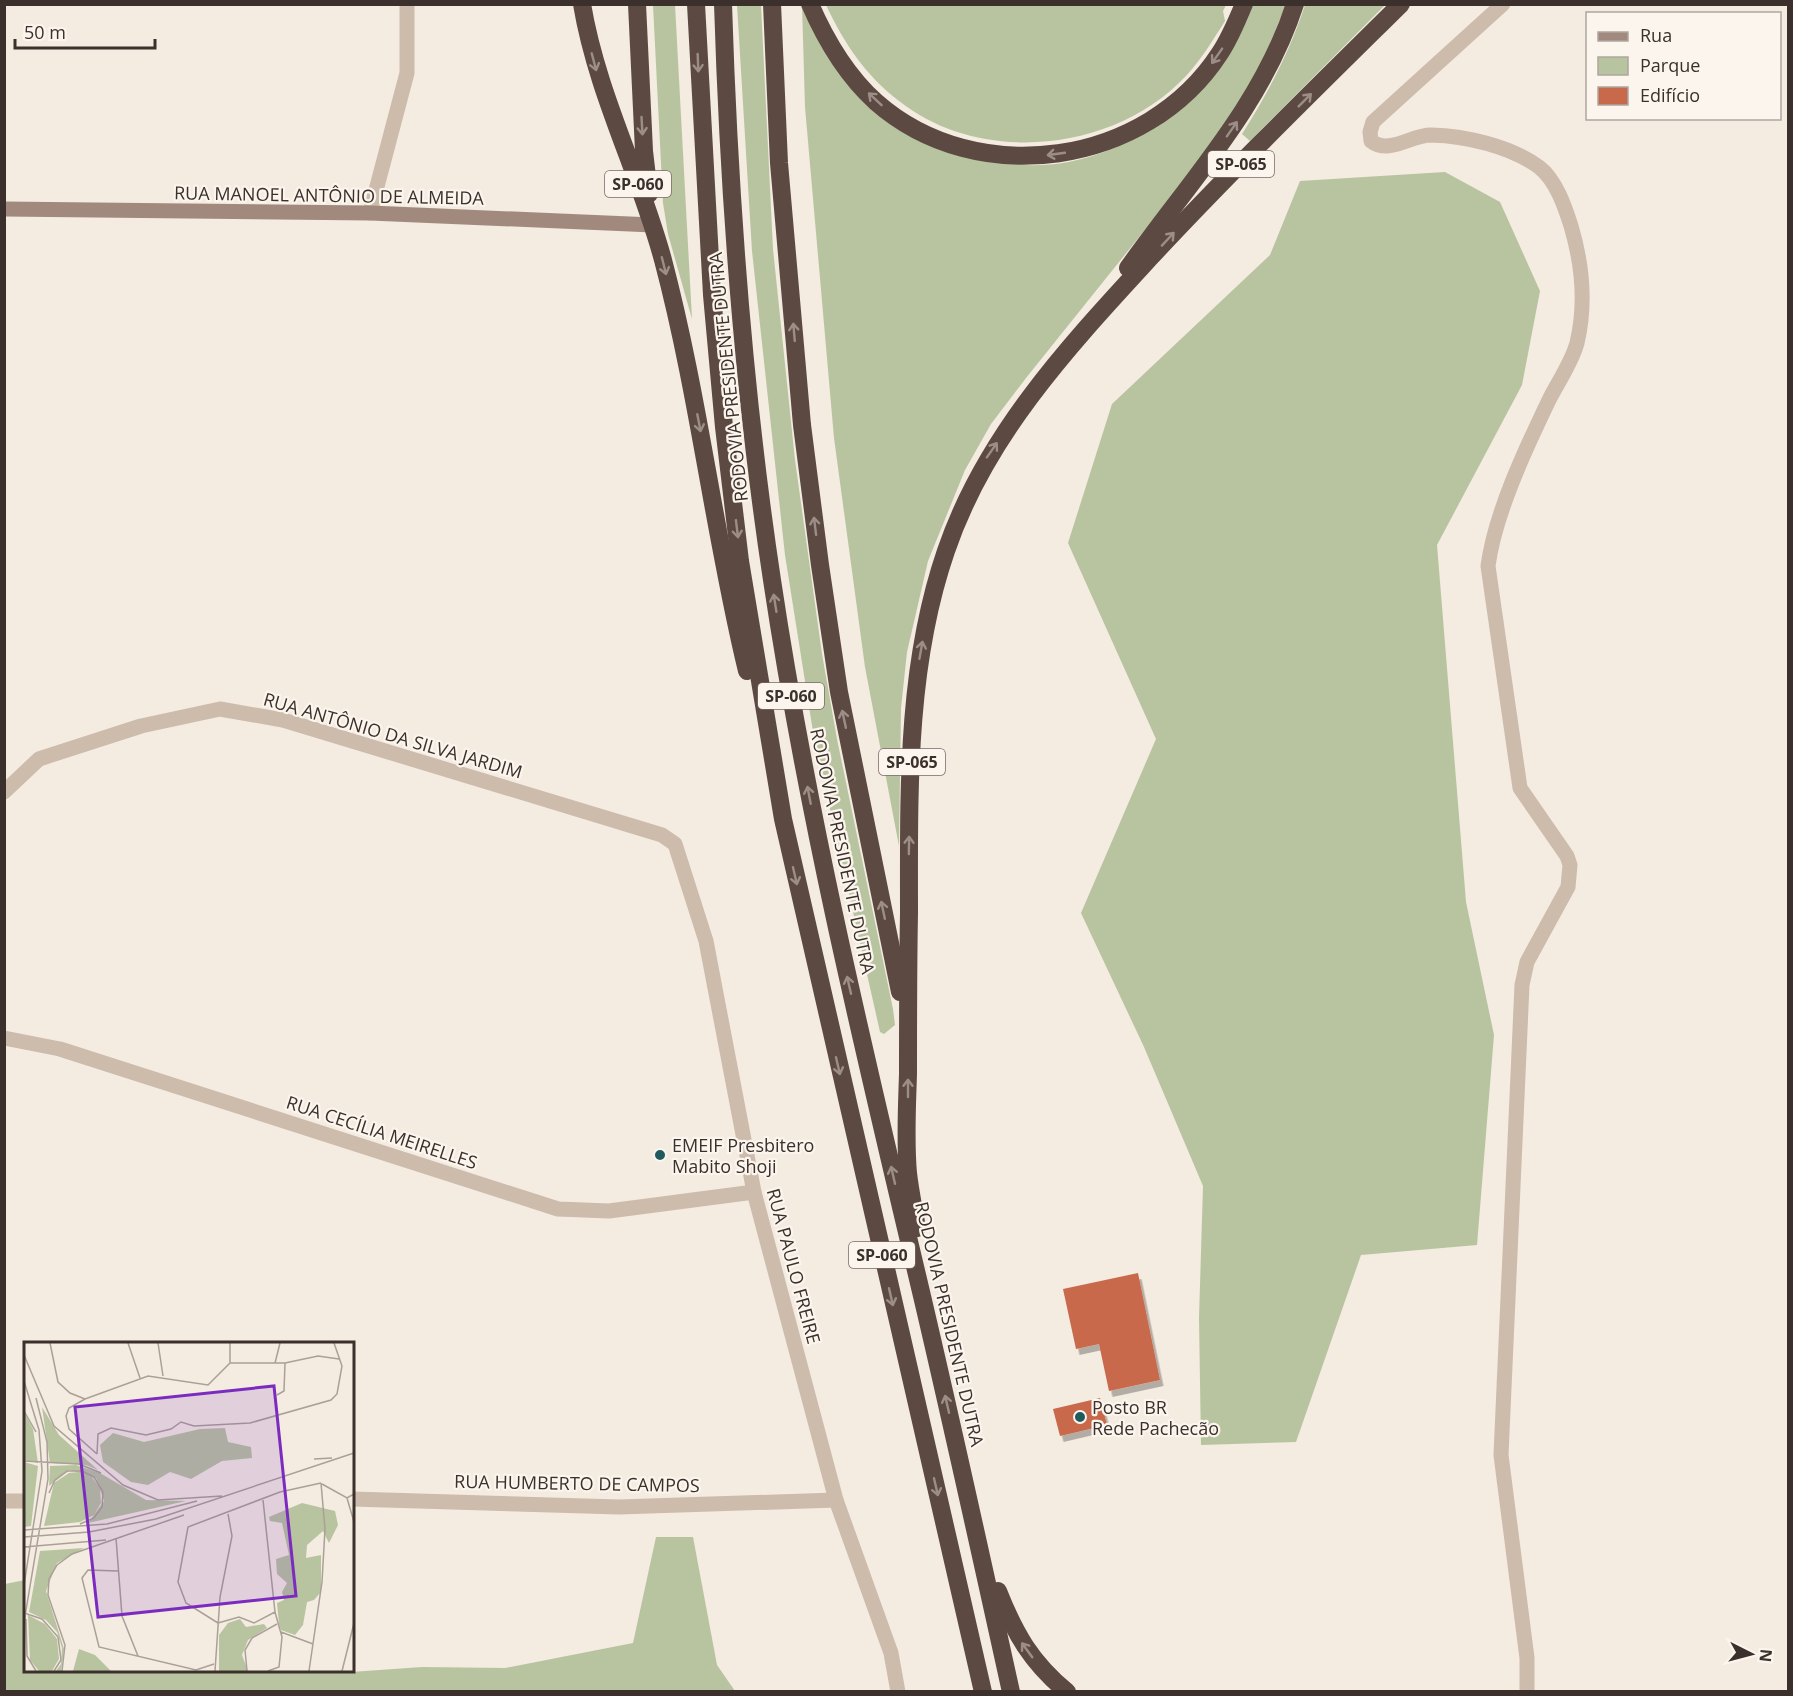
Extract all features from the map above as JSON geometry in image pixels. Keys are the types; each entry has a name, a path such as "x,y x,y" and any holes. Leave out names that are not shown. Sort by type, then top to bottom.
{"highway":[{"name":"SP-060","path":"582,4 597,72 653,225 688,366 738,636 783,819"},
{"path":"637,4 644,151 653,225"},
{"name":"RODOVIA PRESIDENTE DUTRA","path":"696,4 712,296 724,427 740,561 783,819 983,1692"},
{"name":"RODOVIA PRESIDENTE DUTRA","path":"723,4 737,265 757,474 773,590 829,897 941,1375 1011,1692"},
{"path":"772,4 780,175 802,425 839,692 908,1029 908,1172 941,1375"},
{"path":"810,4 835,55 876,102 926,135 956,146 1022,157 1078,151 1108,142 1131,132 1159,114 1180,98 1220,54 1244,4"},
{"name":"SP-065","path":"1086,328 1239,120 1278,52 1295,4"},
{"name":"SP-065","path":"908,1029 912,750 916,678 928,613 945,552 965,502 986,459 1051,369 1086,328 1201,204 1401,4"},
{"path":"978,1543 1015,1633 1043,1672 1067,1692"}],"street":[{"path":"370,213 407,73 406,4"},
{"path":"1503,4 1373,122 1370,132 1371,141 1377,146 1386,147 1427,135 1488,144 1524,158 1541,168 1554,185 1576,242 1582,277 1576,344 1525,450 1493,538 1488,566 1520,788 1567,856 1571,876 1565,896 1527,962 1522,985 1502,1455 1527,1658 1527,1692"},
{"name":"RUA MANOEL ANTÔNIO DE ALMEIDA","path":"4,209 370,213 653,225"},
{"name":"RUA ANTÔNIO DA SILVA JARDIM","path":"4,792 39,759 141,726 219,709 283,720 662,835 675,844"},
{"name":"RUA PAULO FREIRE","path":"675,844 706,941 754,1192 836,1500 891,1653 898,1692"},
{"name":"RUA CECÍLIA MEIRELLES","path":"4,1038 60,1049 558,1209 609,1211 754,1192"},
{"name":"RUA HUMBERTO DE CAMPOS","path":"354,1499 620,1507 836,1500"},
{"path":"4,1501 24,1501"}],"green space":[{"path":"653,5 675,5 692,319 668,234 663,203"},
{"path":"737,5 761,5 773,249 795,460 822,654 837,739 893,1009 895,1025 884,1034 880,1032 814,738 785,555 752,251"},
{"path":"802,5 855,91 865,101 991,160 1039,165 1079,160 1117,147 1153,127 1186,102 1214,73 1237,40 1253,5 1286,5 1255,79 1208,151 1026,378 991,424 965,470 928,561 907,652 901,708 899,846 865,667 834,438 805,107"},
{"path":"826,5 1226,5 1223,11 1225,21 1202,57 1186,76 1157,102 1123,121 1086,134 1047,141 1007,142 968,135 932,122 899,101 856,57"},
{"path":"1305,5 1385,5 1250,141 1242,134 1278,71"},
{"path":"1445,172 1500,202 1540,291 1522,385 1437,545 1466,902 1494,1035 1477,1245 1361,1255 1296,1442 1201,1445 1199,1318 1203,1186 1144,1047 1081,913 1156,739 1068,543 1112,404 1270,255 1300,181"},
{"path":"656,1537 693,1537 717,1665 735,1691 5,1691 5,1584 24,1580 24,1672 354,1672 422,1667 505,1668 633,1643"}],"building":[{"path":"1138,1273 1160,1380 1109,1391 1099,1344 1076,1349 1063,1289"},
{"name":"Posto BR Rede Pachecão","path":"1100,1398 1107,1425 1060,1436 1053,1409"}],"place":[{"name":"EMEIF Presbitero Mabito Shoji","path":"660,1155"},
{"name":"Posto BR Rede Pachecão","path":"1080,1417"}]}
